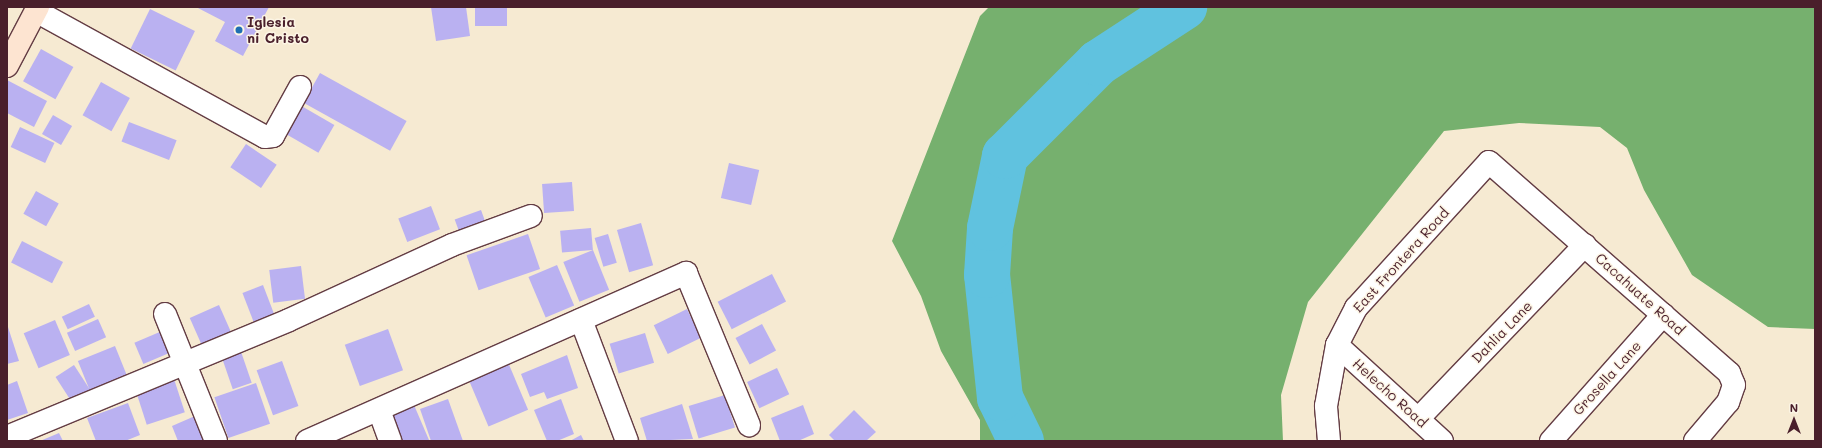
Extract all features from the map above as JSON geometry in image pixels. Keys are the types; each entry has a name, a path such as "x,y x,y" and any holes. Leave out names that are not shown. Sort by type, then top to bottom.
{"main road":[{"path":"7,66 37,9"}],"street":[{"path":"37,9 265,137 273,136 300,87"},
{"name":"Cacahuate Road","path":"1489,162 1729,373 1734,385 1728,402 1695,441"},
{"name":"East Frontera Road","path":"1329,441 1326,406 1337,345 1356,308 1489,162"},
{"path":"7,437 289,320 452,246 531,216"},
{"name":"Dahlia Lane","path":"1418,419 1585,245"},
{"path":"307,441 686,273 749,425"},
{"path":"164,314 216,441"},
{"name":"Grosella Lane","path":"1551,441 1663,314"},
{"path":"581,320 627,441"},
{"name":"Helecho Road","path":"1337,345 1442,441"},
{"path":"378,410 390,441"}],"green space":[{"path":"989,7 1815,7 1815,329 1768,327 1692,275 1644,190 1627,148 1600,127 1519,123 1444,131 1308,302 1281,395 1283,441 980,441 980,420 941,351 921,296 892,241 980,16"}],"building":[{"name":"Iglesia ni Cristo","path":"196,7 269,7 243,56 215,41 225,22"},
{"path":"431,7 466,7 470,36 436,41"},
{"path":"475,7 507,7 507,26 475,26"},
{"path":"150,9 195,31 176,70 131,49"},
{"path":"41,49 73,67 55,99 23,81"},
{"path":"320,73 407,121 390,151 304,103"},
{"path":"7,80 47,101 34,127 7,113"},
{"path":"101,82 130,98 111,131 83,115"},
{"path":"298,104 334,125 318,153 282,132"},
{"path":"53,115 72,126 61,145 42,134"},
{"path":"129,122 177,140 169,160 121,142"},
{"path":"20,127 54,143 45,163 11,147"},
{"path":"246,144 277,165 261,188 230,167"},
{"path":"729,163 759,170 751,205 721,198"},
{"path":"572,182 574,211 544,213 542,184"},
{"path":"36,191 59,204 46,226 23,214"},
{"path":"431,206 440,229 407,242 398,219"},
{"path":"481,210 488,229 462,238 455,220"},
{"path":"641,223 653,265 629,272 617,230"},
{"path":"591,228 593,250 562,253 560,231"},
{"path":"528,234 540,269 479,290 467,255"},
{"path":"608,234 617,263 603,267 595,238"},
{"path":"22,241 63,262 52,283 11,262"},
{"path":"593,250 609,290 579,302 563,262"},
{"path":"557,265 574,306 546,318 528,277"},
{"path":"301,266 305,299 273,303 269,270"},
{"path":"772,274 786,302 732,329 718,302"},
{"path":"263,285 274,314 254,322 242,293"},
{"path":"89,304 95,317 68,329 62,317"},
{"path":"219,305 231,332 202,345 190,318"},
{"path":"687,309 701,338 668,354 654,325"},
{"path":"98,319 106,337 75,351 67,333"},
{"path":"55,320 70,355 39,368 24,333"},
{"path":"7,324 19,361 7,364"},
{"path":"762,324 776,350 750,365 736,338"},
{"path":"388,329 403,370 360,386 345,345"},
{"path":"162,331 171,352 143,364 134,343"},
{"path":"645,333 654,363 619,373 610,344"},
{"path":"238,343 252,383 233,389 219,350"},
{"path":"115,346 127,375 90,390 78,361"},
{"path":"567,355 578,388 547,399 544,392 530,397 521,374"},
{"path":"507,360 528,410 489,427 467,377"},
{"path":"282,361 298,406 273,415 257,370"},
{"path":"74,365 90,390 72,402 56,377"},
{"path":"777,368 789,394 759,408 747,382"},
{"path":"174,379 185,412 147,425 136,391"},
{"path":"17,381 28,413 7,420 7,385"},
{"path":"256,383 270,424 228,438 214,397"},
{"path":"725,395 735,428 699,439 689,406"},
{"path":"448,399 463,441 431,441 420,409"},
{"path":"561,399 574,434 557,441 547,441 534,410"},
{"path":"128,403 140,435 125,441 96,441 87,418"},
{"path":"682,404 693,439 647,441 640,418"},
{"path":"414,405 429,440 397,441 387,416"},
{"path":"803,405 814,434 798,441 780,441 771,418"},
{"path":"854,410 876,432 866,441 835,441 829,435"},
{"path":"195,416 205,441 178,441 172,426"},
{"path":"59,433 63,441 40,441"},
{"path":"581,435 584,441 570,441"}],"waterway":[{"path":"1021,441 1000,398 987,275 990,228 1005,156 1098,63 1184,7"}],"place":[{"name":"Iglesia ni Cristo","path":"239,30"}]}
